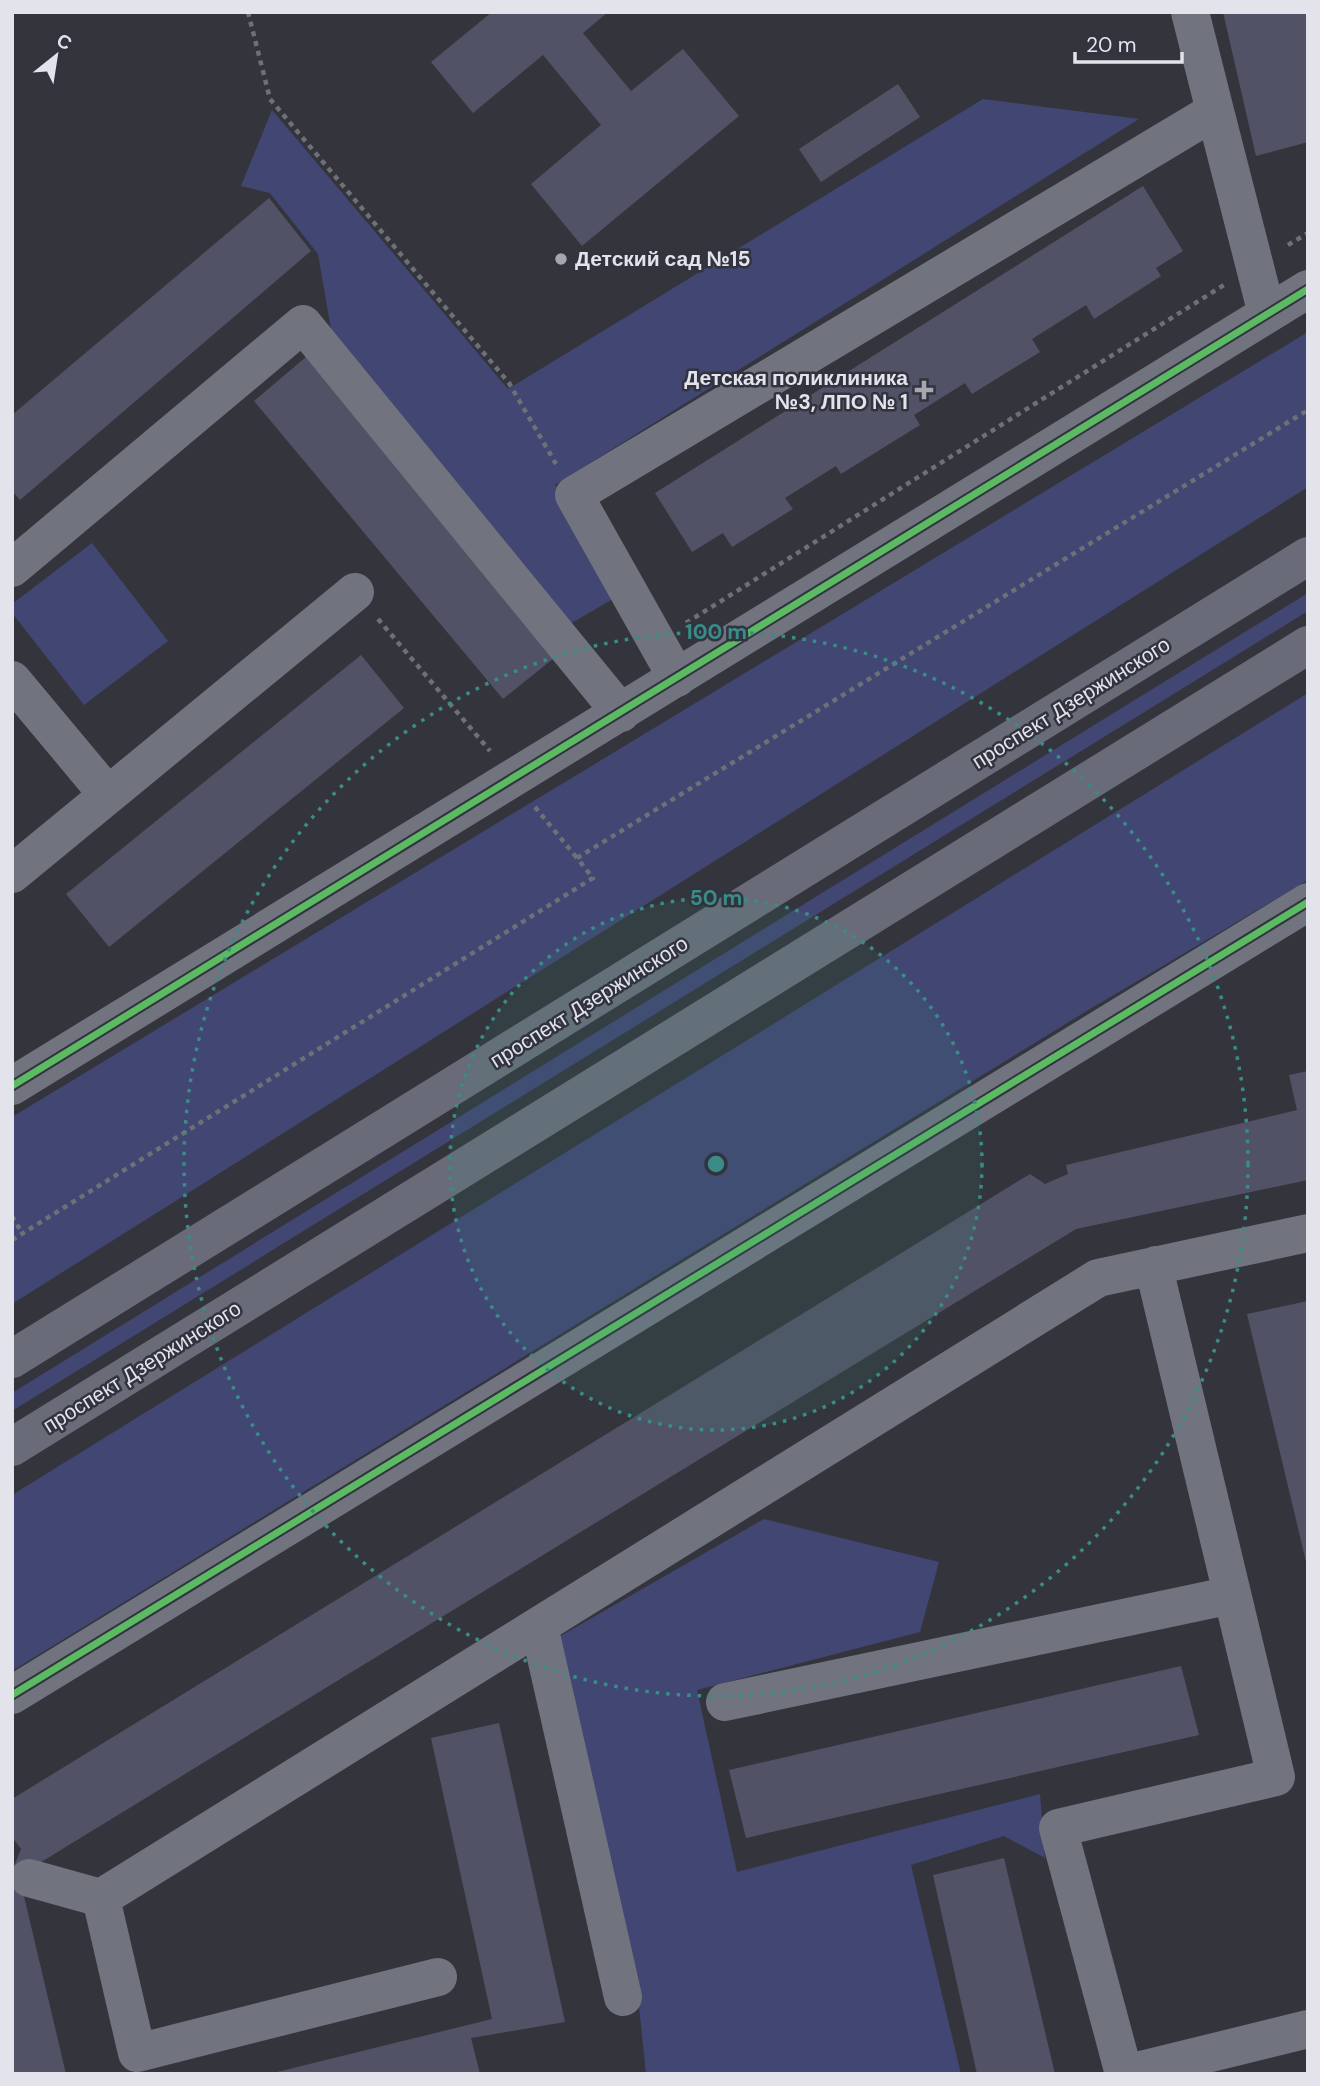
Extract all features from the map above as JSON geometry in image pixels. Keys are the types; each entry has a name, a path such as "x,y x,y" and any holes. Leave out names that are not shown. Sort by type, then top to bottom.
{"main road":[{"name":"проспект Дзержинского","path":"12,1359 1308,556"},
{"name":"проспект Дзержинского","path":"12,1447 1308,645"}],"street":[{"path":"1190,12 1267,314"},
{"path":"677,678 573,495 1215,111"},
{"path":"12,1086 1308,289"},
{"path":"12,568 303,324 621,713"},
{"path":"12,874 355,592"},
{"path":"12,680 108,795"},
{"path":"12,1695 1308,902"},
{"path":"29,1878 101,1898 1098,1278 1308,1233"},
{"path":"1156,1265 1158,1285 1276,1777 1058,1828 1124,2074 1308,2029"},
{"path":"725,1703 1232,1595"},
{"path":"539,1626 623,1997"},
{"path":"101,1898 137,2053 438,1977"}],"path":[{"path":"248,12 270,99 509,383 573,495"},
{"path":"656,642 1308,233"},
{"path":"576,858 1308,410"},
{"path":"12,1240 593,878 355,592"},
{"path":"12,1216 22,1233"}],"shaded area":[{"path":"983,99 1139,119 555,485 618,596 565,627 333,341 318,254 270,193 241,186 272,110 508,389"},
{"path":"1308,332 1308,487 12,1304 12,1117"},
{"path":"92,543 168,641 84,705 12,613 12,604"},
{"path":"1308,593 1308,611 12,1411 12,1393"},
{"path":"1308,693 1308,880 1085,1012 12,1671 12,1495"},
{"path":"764,1519 939,1562 920,1632 697,1690 737,1872 1040,1794 1045,1858 1004,1836 911,1865 961,2074 646,2074 638,1997 557,1638"}],"building":[{"path":"492,12 608,12 583,33 631,91 683,49 739,116 582,246 531,184 601,125 543,55 473,113 431,62"},
{"path":"1223,12 1308,12 1308,142 1256,156"},
{"path":"898,84 920,117 821,182 799,149"},
{"path":"1143,186 1183,251 1156,268 1161,276 1094,319 1086,305 1032,339 1040,352 972,394 965,383 914,415 920,425 841,474 836,466 785,498 793,509 732,547 723,533 692,552 655,493"},
{"path":"269,198 311,251 20,500 12,491 12,415"},
{"path":"306,357 554,658 503,699 254,401"},
{"path":"361,655 404,708 109,947 66,894"},
{"path":"1308,1071 1308,1180 1076,1229 33,1867 23,1892 66,2074 12,2074 12,1871 21,1849 12,1837 12,1799 1030,1174 1045,1184 1068,1174 1066,1165 1297,1110 1289,1075"},
{"path":"1308,1301 1308,1566 1307,1566 1247,1314"},
{"path":"1181,1666 1199,1735 746,1838 729,1770"},
{"path":"499,1723 565,2022 471,2038 480,2074 269,2074 492,2019 431,1738"},
{"path":"1004,1858 1055,2074 977,2074 933,1875"}],"cycle path":[{"path":"12,1086 1308,289"},
{"path":"12,1695 1308,902"}],"place":[{"name":"Детский сад №15","path":"561,259"},
{"name":"Детская поликлиника №3, ЛПО № 1","path":"924,390"}]}
